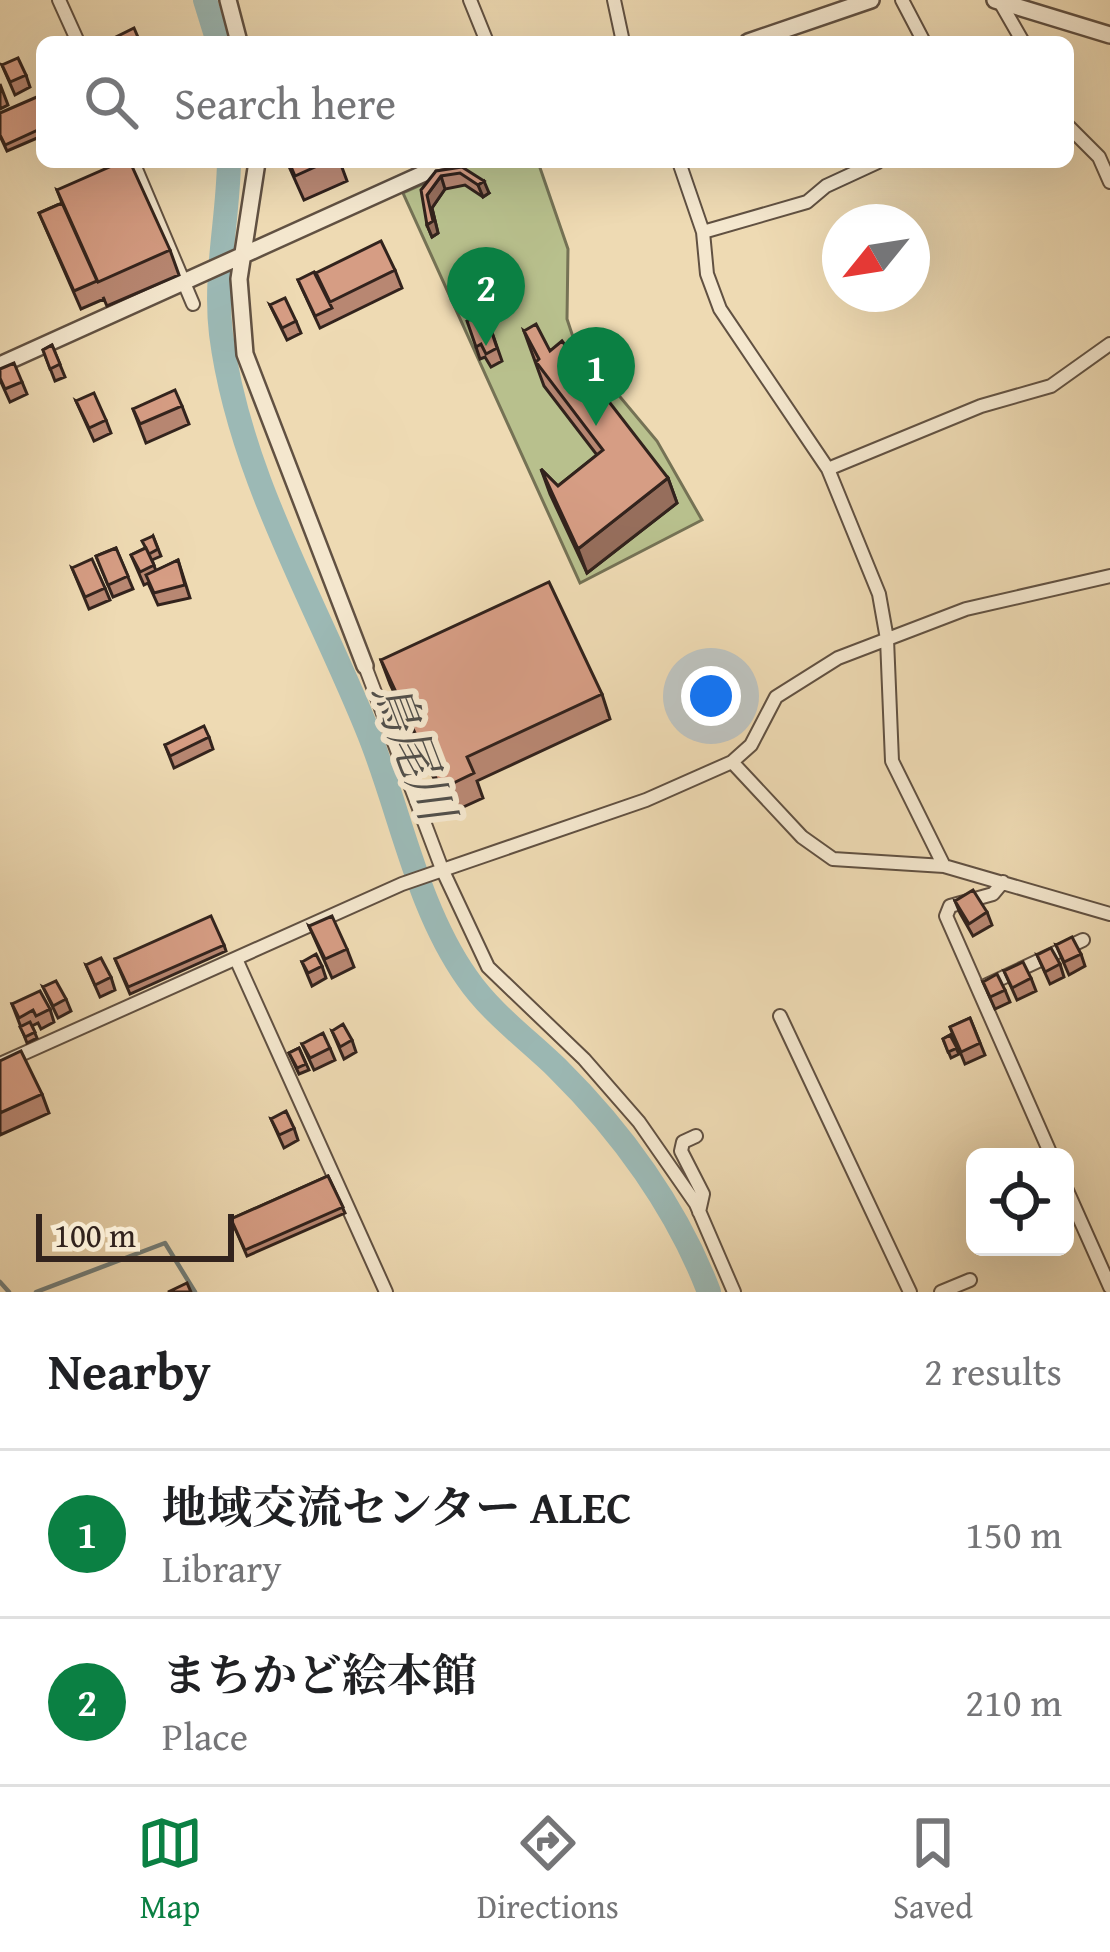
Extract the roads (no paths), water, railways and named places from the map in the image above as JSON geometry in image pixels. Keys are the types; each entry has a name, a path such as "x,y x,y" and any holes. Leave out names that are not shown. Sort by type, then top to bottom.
{"street":[{"path":"59,0 75,36"},
{"path":"228,0 237,36"},
{"path":"470,0 485,36"},
{"path":"614,0 622,36"},
{"path":"766,36 872,0"},
{"path":"902,0 921,36"},
{"path":"998,0 1110,35"},
{"path":"998,0 1019,36"},
{"path":"1074,132 1099,157 1110,182"},
{"path":"136,168 193,304"},
{"path":"256,168 237,260 249,367 439,870 488,967 584,1059 639,1122 699,1212 734,1292"},
{"path":"0,365 436,168"},
{"path":"681,168 704,232 707,274 720,309 828,469 879,594 887,639 892,761 944,866"},
{"path":"704,232 807,202 826,186 865,168"},
{"path":"828,469 981,406 1052,386 1110,344"},
{"path":"0,1064 402,884 646,800 732,762 751,745 776,698 838,658 966,609 1110,576"},
{"path":"732,762 802,837 833,859 944,866 1110,914"},
{"path":"1003,882 993,894 946,911 1048,1148"},
{"path":"978,989 1083,940"},
{"path":"236,959 386,1292"},
{"path":"780,1016 910,1292"},
{"path":"696,1136 682,1142 681,1151 703,1194 699,1212"},
{"path":"1074,1206 1110,1288"},
{"path":"941,1292 970,1280"}],"waterway":[{"name":"鳥尾川","path":"205,0 216,36"},
{"name":"鳥尾川","path":"229,168 219,291 221,334 244,438 282,538 369,734 435,921 477,991 581,1092 625,1144 681,1230 709,1292"},
{"path":"36,1292 165,1243 195,1292"},
{"path":"0,1282 9,1292"}],"place":[{"name":"まちかど絵本館","path":"486,346"},
{"name":"地域交流センター ALEC","path":"596,426"}]}
